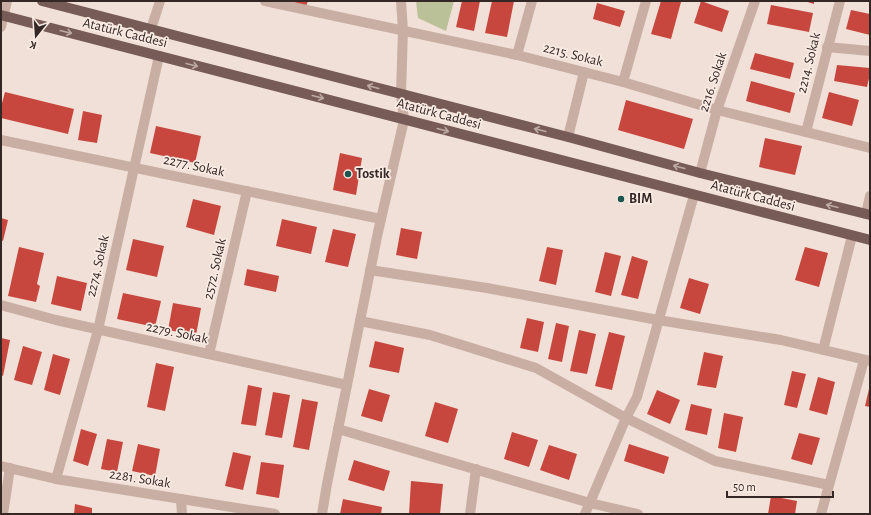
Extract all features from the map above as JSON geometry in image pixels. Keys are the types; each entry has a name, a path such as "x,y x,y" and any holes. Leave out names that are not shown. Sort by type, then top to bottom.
{"main road":[{"name":"Atatürk Caddesi","path":"42,1 568,137 700,173 868,215"},
{"name":"Atatürk Caddesi","path":"2,16 870,240"}],"street":[{"path":"1,27 2,16 7,1"},
{"path":"151,29 160,1"},
{"name":"2215. Sokak","path":"265,1 517,55 623,82 717,110 870,148"},
{"path":"322,514 370,270 404,120 401,94 403,30 401,1"},
{"path":"517,55 532,1"},
{"path":"623,82 646,1"},
{"name":"2216. Sokak","path":"700,173 717,110 755,1"},
{"name":"2214. Sokak","path":"806,132 840,1"},
{"path":"827,47 870,51"},
{"name":"2274. Sokak","path":"56,480 98,330 159,56"},
{"path":"568,137 584,72"},
{"name":"2277. Sokak","path":"1,140 381,219"},
{"name":"2572. Sokak","path":"209,354 247,191"},
{"path":"585,514 626,418 637,397 694,195"},
{"path":"868,215 870,196"},
{"path":"823,350 852,236"},
{"path":"370,270 487,288 658,320 781,340 867,360 821,514"},
{"name":"2279. Sokak","path":"1,305 98,330 347,384"},
{"path":"360,321 430,336 536,368 626,418 715,460 829,485"},
{"path":"338,429 590,503 638,514"},
{"path":"3,514 5,467"},
{"name":"2281. Sokak","path":"5,467 56,480 275,514"},
{"path":"470,514 476,470"},
{"path":"181,499 182,514"}],"green space":[{"path":"416,1 454,1 446,31 418,18"}],"building":[{"path":"290,1 308,1 306,6"},
{"path":"462,1 480,1 474,31 456,27"},
{"path":"492,1 514,1 507,37 485,33"},
{"path":"661,1 681,2 671,39 651,34"},
{"path":"701,1 729,11 722,32 694,23"},
{"path":"804,1 814,1 814,4"},
{"path":"597,3 625,11 620,27 593,19"},
{"path":"771,5 813,13 809,32 767,24"},
{"path":"851,10 870,14 870,35 846,29"},
{"path":"755,53 794,63 790,79 750,69"},
{"path":"837,65 870,68 867,87 834,81"},
{"path":"751,81 795,93 790,113 746,101"},
{"path":"5,92 74,109 68,134 1,118 1,107"},
{"path":"829,92 859,100 852,126 822,118"},
{"path":"626,100 693,119 684,149 618,130"},
{"path":"83,111 102,115 97,143 78,140"},
{"path":"156,126 201,136 195,163 150,153"},
{"path":"765,138 802,146 795,175 759,167"},
{"name":"Tostik","path":"340,153 362,158 356,195 333,190"},
{"path":"193,199 221,206 214,235 186,227"},
{"path":"1,218 8,220 3,241 1,240"},
{"path":"282,219 317,227 311,254 276,246"},
{"path":"401,228 422,232 417,259 396,255"},
{"path":"333,229 356,234 348,267 325,262"},
{"path":"133,239 164,246 157,277 126,270"},
{"path":"19,247 44,253 37,284 40,286 36,302 8,296"},
{"path":"547,247 563,250 556,285 539,281"},
{"path":"805,247 828,253 819,287 795,280"},
{"path":"605,252 621,256 611,296 595,292"},
{"path":"632,256 648,261 638,299 621,295"},
{"path":"247,269 279,276 276,292 244,285"},
{"path":"57,276 87,283 81,311 51,304"},
{"path":"689,278 709,284 700,314 680,308"},
{"path":"123,293 161,301 155,327 117,319"},
{"path":"173,303 201,308 196,335 168,330"},
{"path":"527,318 544,322 538,352 520,348"},
{"path":"556,323 569,326 562,362 548,359"},
{"path":"579,330 596,334 587,374 570,371"},
{"path":"609,332 625,336 612,390 595,386"},
{"path":"1,338 10,340 3,376 1,375"},
{"path":"375,341 404,348 399,373 369,367"},
{"path":"23,346 42,352 32,385 14,380"},
{"path":"704,352 723,356 716,388 697,385"},
{"path":"53,354 70,359 60,395 44,390"},
{"path":"156,363 174,367 165,411 147,407"},
{"path":"792,371 806,374 797,408 784,405"},
{"path":"818,377 835,382 827,415 809,410"},
{"path":"248,385 262,388 256,426 241,424"},
{"path":"369,389 390,395 382,422 361,416"},
{"path":"870,389 870,407 865,406"},
{"path":"657,390 680,400 670,424 647,414"},
{"path":"273,392 290,395 282,438 265,435"},
{"path":"302,399 318,402 309,450 293,447"},
{"path":"435,402 458,409 448,443 425,436"},
{"path":"691,404 712,409 707,435 685,430"},
{"path":"724,413 743,417 736,452 718,448"},
{"path":"81,429 97,434 88,466 73,461"},
{"path":"512,432 538,440 529,467 504,459"},
{"path":"799,433 820,438 812,465 791,459"},
{"path":"107,439 123,442 117,472 101,469"},
{"path":"138,444 160,449 155,476 132,471"},
{"path":"629,444 669,457 664,474 624,461"},
{"path":"549,445 577,454 569,480 540,470"},
{"path":"233,452 251,456 243,490 225,486"},
{"path":"354,460 390,471 384,491 348,480"},
{"path":"261,462 284,465 279,498 256,494"},
{"path":"411,481 443,484 440,514 409,514"},
{"path":"771,496 797,501 795,514 768,514"},
{"path":"343,499 382,507 381,514 340,514"},
{"path":"75,504 92,508 92,514 74,514"}],"place":[{"name":"Tostik","path":"348,174"},
{"name":"BIM","path":"621,199"}]}
